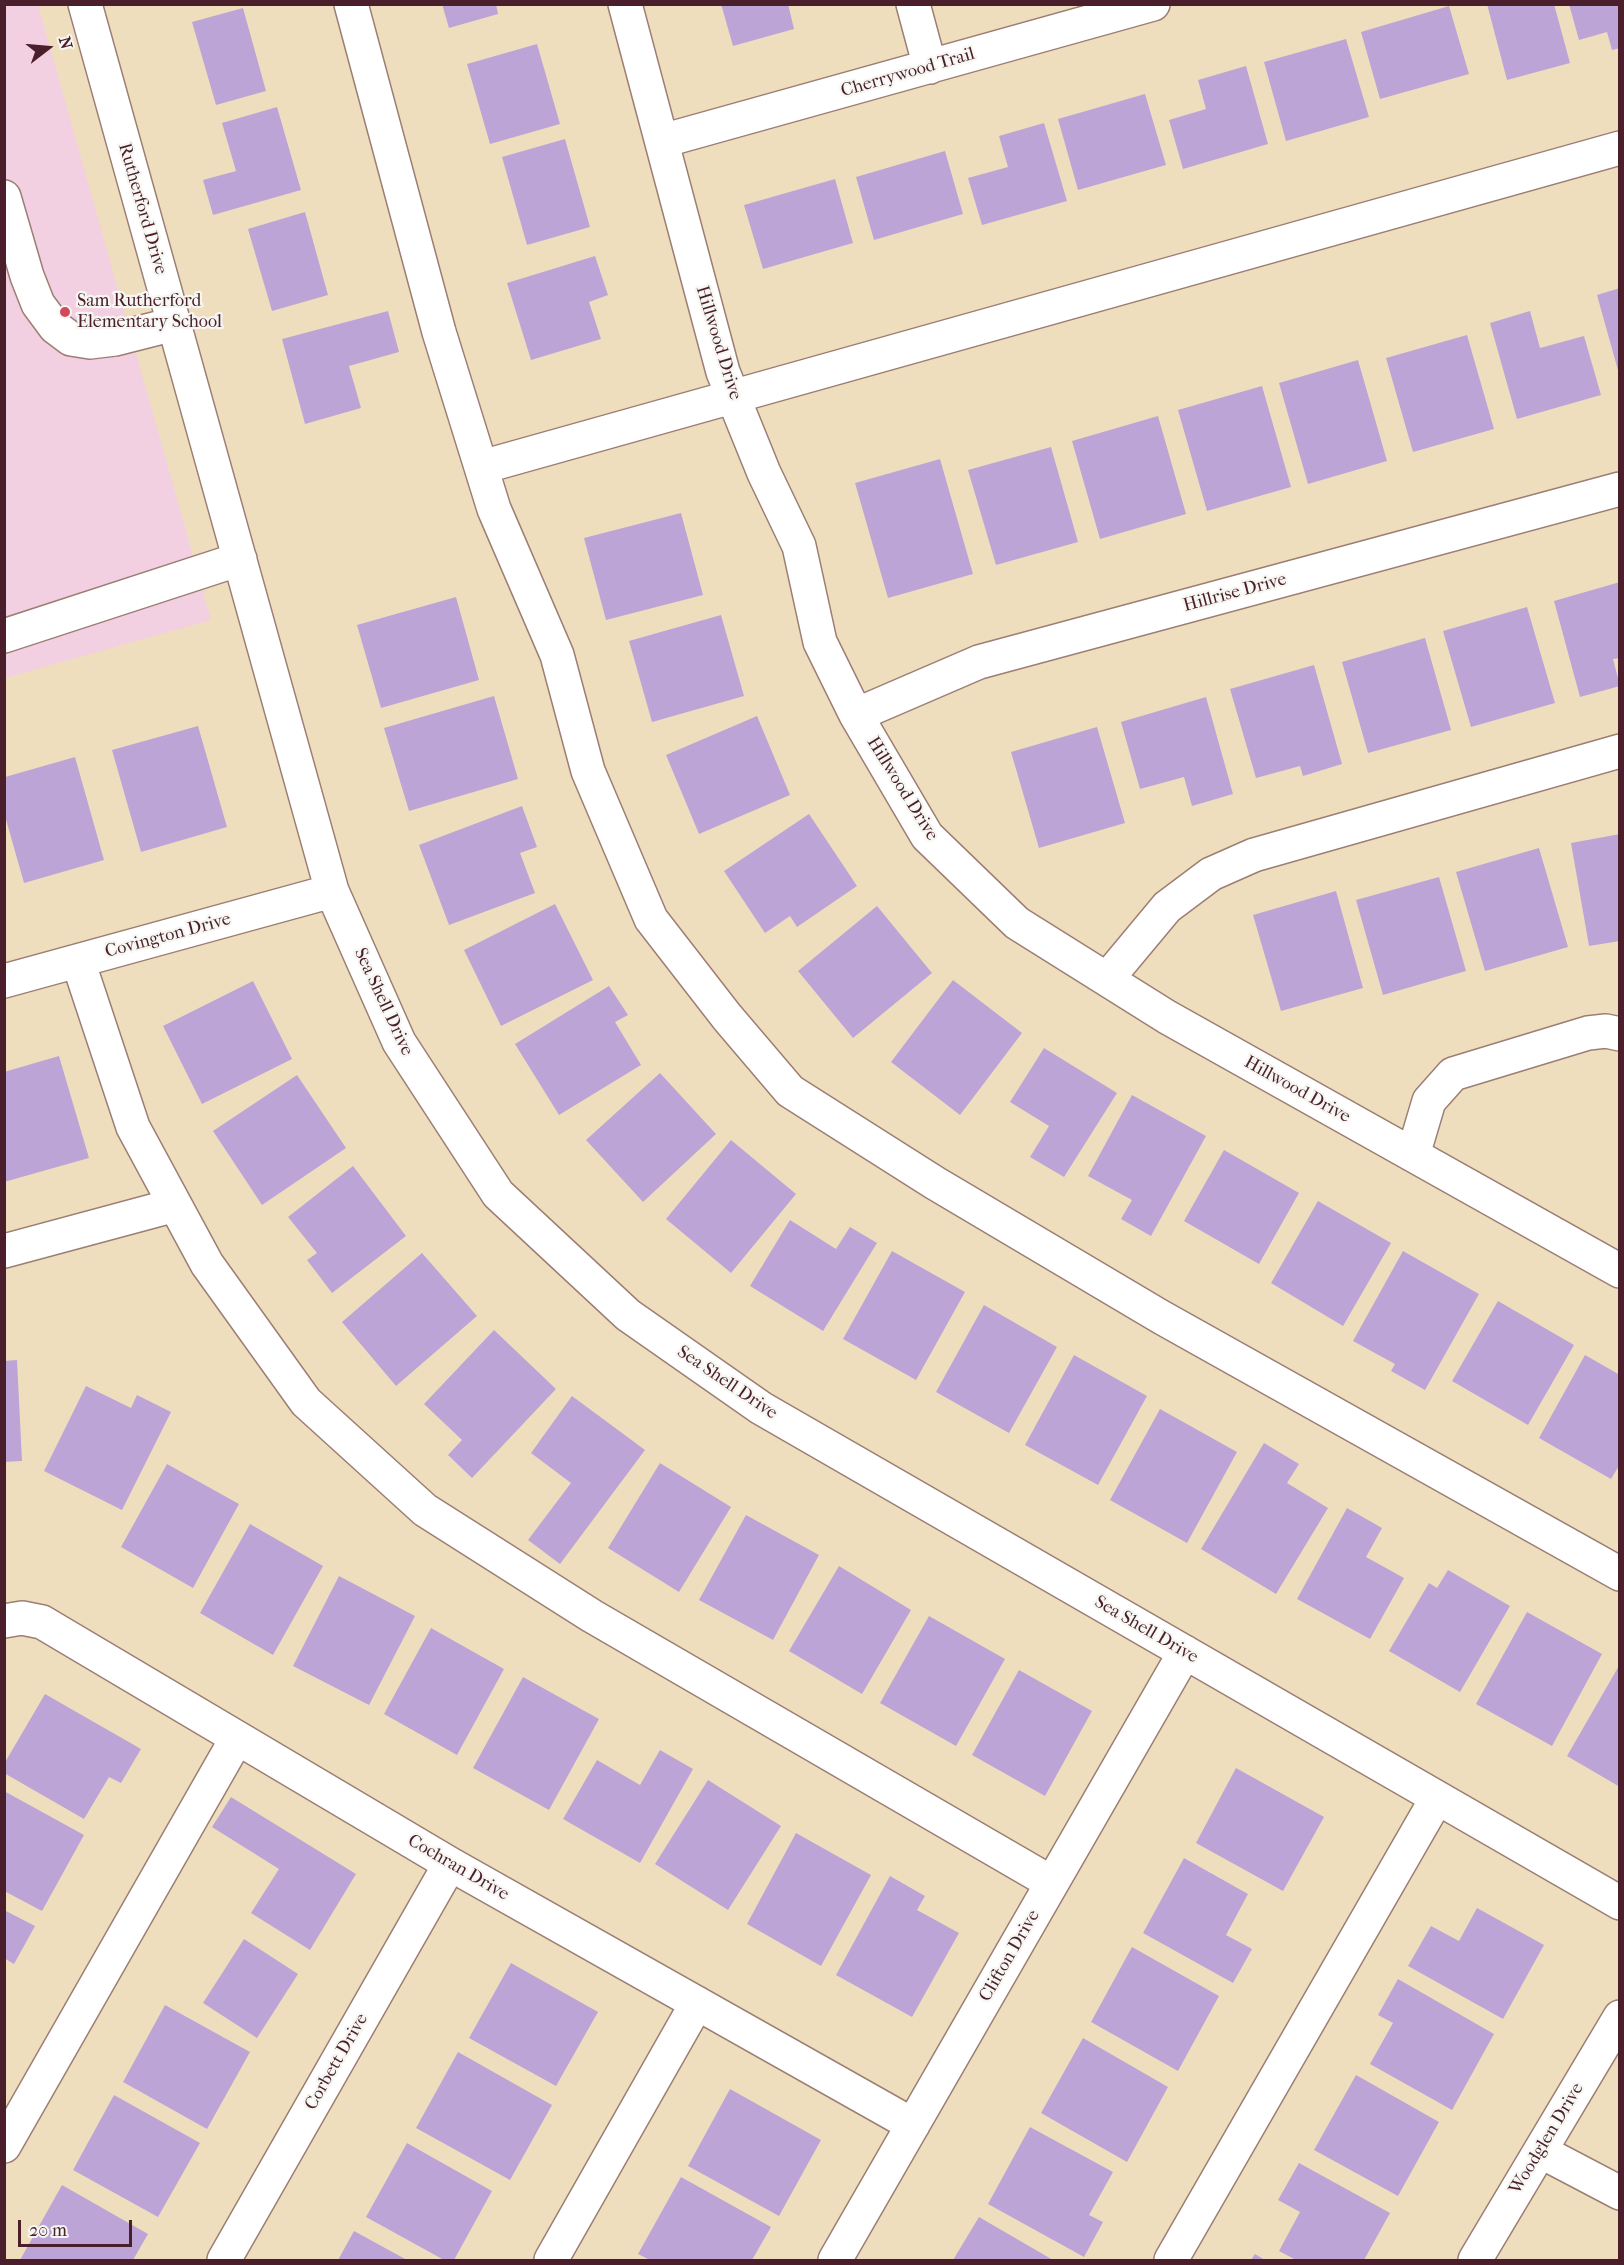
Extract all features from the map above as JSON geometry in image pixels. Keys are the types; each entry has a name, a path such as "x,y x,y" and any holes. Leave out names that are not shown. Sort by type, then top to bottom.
{"street":[{"name":"Rutherford Drive","path":"85,4 228,517"},
{"path":"351,4 440,332 494,509 557,655 588,771 651,919 728,1017 790,1091 935,1183 1161,1317 1620,1574"},
{"name":"Hillwood Drive","path":"625,4 723,372 764,473 799,546 820,642 856,715 927,836 1017,923 1107,980 1167,1017 1620,1271"},
{"path":"913,4 930,67"},
{"name":"Cherrywood Trail","path":"662,141 1153,4"},
{"path":"482,467 1620,148"},
{"path":"4,197 27,276 38,304 55,327 71,339 90,342 116,339 174,324"},
{"name":"Hillrise Drive","path":"856,715 979,662 1620,489"},
{"name":"Sea Shell Drive","path":"228,517 332,891 399,1042 498,1194 628,1315 761,1408 1620,1903"},
{"path":"4,636 240,559"},
{"path":"1107,980 1167,908 1211,874 1254,855 1620,751"},
{"name":"Covington Drive","path":"4,981 332,891"},
{"path":"78,961 133,1127 207,1264 306,1402 425,1510 592,1616 1052,1883"},
{"path":"1413,1155 1429,1101 1453,1074 1588,1033 1606,1031 1620,1034"},
{"path":"4,1251 175,1204"},
{"name":"Cochran Drive","path":"4,1621 22,1618 42,1622 450,1864 913,2125"},
{"name":"Clifton Drive","path":"835,2260 1185,1652"},
{"path":"4,2146 237,1738"},
{"path":"1172,2260 1437,1798"},
{"name":"Corbett Drive","path":"224,2260 450,1864"},
{"path":"551,2260 697,2003"},
{"name":"Woodglen Drive","path":"1475,2260 1620,2018"},
{"path":"1540,2151 1620,2193"}],"shaded area":[{"name":"Sam Rutherford Elementary School","path":"5,5 38,5 211,620 5,678"}],"building":[{"path":"442,4 496,4 498,14 449,28"},
{"path":"721,4 788,4 794,29 733,46"},
{"path":"1487,4 1554,4 1570,63 1507,80"},
{"path":"1569,4 1620,4 1620,48 1612,50 1607,32 1579,40"},
{"path":"1449,6 1469,74 1380,99 1361,32"},
{"path":"243,8 266,91 216,105 192,22"},
{"path":"1346,39 1369,117 1286,141 1264,62"},
{"path":"537,44 560,124 490,144 467,64"},
{"path":"1246,66 1268,144 1183,169 1169,120 1206,109 1198,80"},
{"path":"1145,94 1166,165 1078,190 1058,119"},
{"path":"277,107 301,190 213,215 203,180 236,171 222,123"},
{"path":"1044,123 1067,201 982,225 968,178 1008,167 999,136"},
{"path":"565,139 590,227 527,245 502,157"},
{"path":"945,151 963,214 874,240 856,177"},
{"path":"835,179 853,243 763,269 744,205"},
{"path":"305,212 328,295 272,311 248,229"},
{"path":"595,256 608,295 589,302 601,339 531,360 507,283"},
{"path":"1620,288 1620,374 1619,374 1597,295"},
{"path":"388,311 399,352 349,366 361,408 305,424 282,339"},
{"path":"1530,311 1540,348 1584,336 1601,395 1517,419 1490,323"},
{"path":"1467,335 1494,429 1413,452 1386,358"},
{"path":"1358,360 1387,461 1308,484 1279,383"},
{"path":"1262,386 1291,487 1207,511 1178,410"},
{"path":"1158,416 1186,514 1100,539 1072,441"},
{"path":"1051,447 1078,542 996,565 968,470"},
{"path":"940,459 973,574 888,598 855,483"},
{"path":"681,513 703,595 606,620 584,538"},
{"path":"1620,582 1620,658 1613,659 1620,686 1580,697 1554,601"},
{"path":"456,597 479,680 381,708 357,625"},
{"path":"1527,607 1555,703 1471,727 1443,631"},
{"path":"721,615 744,696 652,722 629,641"},
{"path":"1425,638 1451,730 1368,753 1342,662"},
{"path":"1314,665 1342,764 1303,776 1300,766 1256,778 1230,689"},
{"path":"494,696 518,779 409,811 384,728"},
{"path":"1206,697 1233,794 1192,806 1184,777 1140,789 1121,722"},
{"path":"757,716 790,795 699,834 666,755"},
{"path":"198,726 227,827 141,852 112,750"},
{"path":"1097,727 1125,823 1039,848 1011,752"},
{"path":"75,757 104,860 24,883 5,816 5,777"},
{"path":"522,806 537,847 520,853 535,893 449,925 419,845"},
{"path":"809,814 857,886 797,927 790,916 765,933 724,871"},
{"path":"1620,834 1620,941 1589,946 1571,843"},
{"path":"1539,848 1568,947 1485,971 1456,872"},
{"path":"1439,877 1466,971 1383,995 1356,900"},
{"path":"1336,891 1363,988 1281,1011 1253,915"},
{"path":"555,904 593,980 501,1026 464,950"},
{"path":"877,906 932,973 853,1038 798,971"},
{"path":"953,980 1022,1033 960,1115 891,1062"},
{"path":"253,981 292,1059 202,1104 163,1026"},
{"path":"609,986 628,1015 615,1022 641,1065 559,1115 515,1044"},
{"path":"1044,1048 1117,1093 1064,1177 1030,1157 1049,1126 1010,1102"},
{"path":"59,1056 89,1158 4,1182 4,1072"},
{"path":"660,1073 716,1134 643,1202 586,1140"},
{"path":"297,1075 346,1148 262,1205 213,1131"},
{"path":"1132,1095 1206,1136 1151,1236 1121,1219 1132,1200 1088,1176"},
{"path":"731,1140 796,1194 731,1273 666,1219"},
{"path":"1224,1150 1299,1193 1259,1264 1184,1221"},
{"path":"353,1166 406,1236 332,1293 307,1260 317,1253 288,1217"},
{"path":"1318,1201 1391,1243 1343,1326 1271,1283"},
{"path":"790,1220 836,1249 850,1227 877,1243 823,1331 750,1286"},
{"path":"892,1251 965,1292 916,1380 843,1339"},
{"path":"1403,1251 1479,1294 1425,1390 1391,1371 1395,1364 1353,1341"},
{"path":"422,1253 477,1316 396,1386 342,1322"},
{"path":"1498,1301 1574,1345 1528,1425 1452,1381"},
{"path":"984,1305 1057,1347 1009,1433 936,1392"},
{"path":"494,1330 556,1389 472,1478 448,1455 462,1440 424,1404"},
{"path":"1074,1355 1147,1396 1098,1485 1025,1445"},
{"path":"1585,1355 1620,1375 1620,1464 1611,1479 1539,1438"},
{"path":"17,1360 22,1461 4,1462 4,1361"},
{"path":"86,1386 131,1408 137,1395 171,1412 122,1510 44,1471"},
{"path":"572,1396 645,1450 560,1564 528,1540 571,1483 531,1453"},
{"path":"1160,1409 1237,1452 1187,1543 1110,1500"},
{"path":"1264,1443 1299,1464 1287,1483 1328,1508 1276,1594 1201,1549"},
{"path":"660,1463 731,1507 679,1592 608,1548"},
{"path":"167,1464 239,1504 193,1588 121,1547"},
{"path":"1347,1508 1382,1528 1366,1557 1404,1578 1370,1639 1297,1599"},
{"path":"746,1515 819,1555 773,1640 699,1600"},
{"path":"250,1524 323,1566 273,1655 200,1613"},
{"path":"839,1566 911,1610 862,1694 789,1651"},
{"path":"1448,1570 1510,1606 1460,1692 1389,1651 1429,1583 1437,1588"},
{"path":"339,1576 415,1616 369,1705 293,1666"},
{"path":"1527,1612 1602,1654 1552,1746 1476,1704"},
{"path":"929,1616 1005,1659 956,1746 880,1703"},
{"path":"431,1628 504,1669 457,1755 384,1714"},
{"path":"1620,1664 1620,1787 1567,1756"},
{"path":"1019,1670 1092,1711 1045,1796 972,1755"},
{"path":"523,1677 599,1719 549,1810 473,1768"},
{"path":"45,1694 141,1749 121,1783 109,1777 84,1819 4,1773 4,1764"},
{"path":"660,1750 693,1769 640,1863 563,1819 597,1760 640,1785"},
{"path":"1236,1768 1324,1817 1283,1891 1196,1843"},
{"path":"708,1780 781,1826 728,1910 655,1864"},
{"path":"4,1791 84,1835 42,1911 4,1891"},
{"path":"231,1797 356,1874 310,1950 251,1913 279,1869 212,1827"},
{"path":"796,1833 871,1875 821,1966 747,1924"},
{"path":"1184,1858 1248,1894 1226,1935 1252,1949 1233,1983 1143,1933"},
{"path":"890,1876 925,1896 917,1910 959,1933 912,2017 836,1975"},
{"path":"1477,1908 1544,1945 1503,2019 1408,1966 1431,1926 1459,1941"},
{"path":"4,1910 35,1926 14,1964 4,1958"},
{"path":"244,1939 298,1974 257,2038 203,2003"},
{"path":"1132,1947 1219,1996 1178,2071 1091,2022"},
{"path":"511,1963 598,2012 556,2086 469,2038"},
{"path":"1398,1979 1494,2034 1452,2110 1370,2064 1393,2023 1378,2015"},
{"path":"165,2005 250,2052 207,2129 123,2082"},
{"path":"1083,2038 1168,2087 1127,2162 1041,2113"},
{"path":"458,2052 552,2105 510,2180 416,2128"},
{"path":"1356,2075 1439,2122 1398,2196 1314,2150"},
{"path":"730,2089 821,2140 779,2216 688,2166"},
{"path":"114,2095 200,2143 158,2217 73,2170"},
{"path":"1030,2127 1113,2172 1089,2215 1103,2222 1084,2257 988,2204"},
{"path":"407,2143 492,2191 454,2260 444,2260 366,2217"},
{"path":"1299,2163 1390,2213 1364,2260 1296,2260 1279,2251 1300,2212 1278,2200"},
{"path":"681,2177 771,2227 752,2260 650,2260 638,2254"},
{"path":"62,2185 148,2234 133,2260 20,2260"},
{"path":"979,2217 1053,2260 953,2260"},
{"path":"354,2231 407,2260 338,2260"},
{"path":"1255,2254 1265,2260 1251,2260"}],"place":[{"name":"Sam Rutherford Elementary School","path":"65,312"}]}
